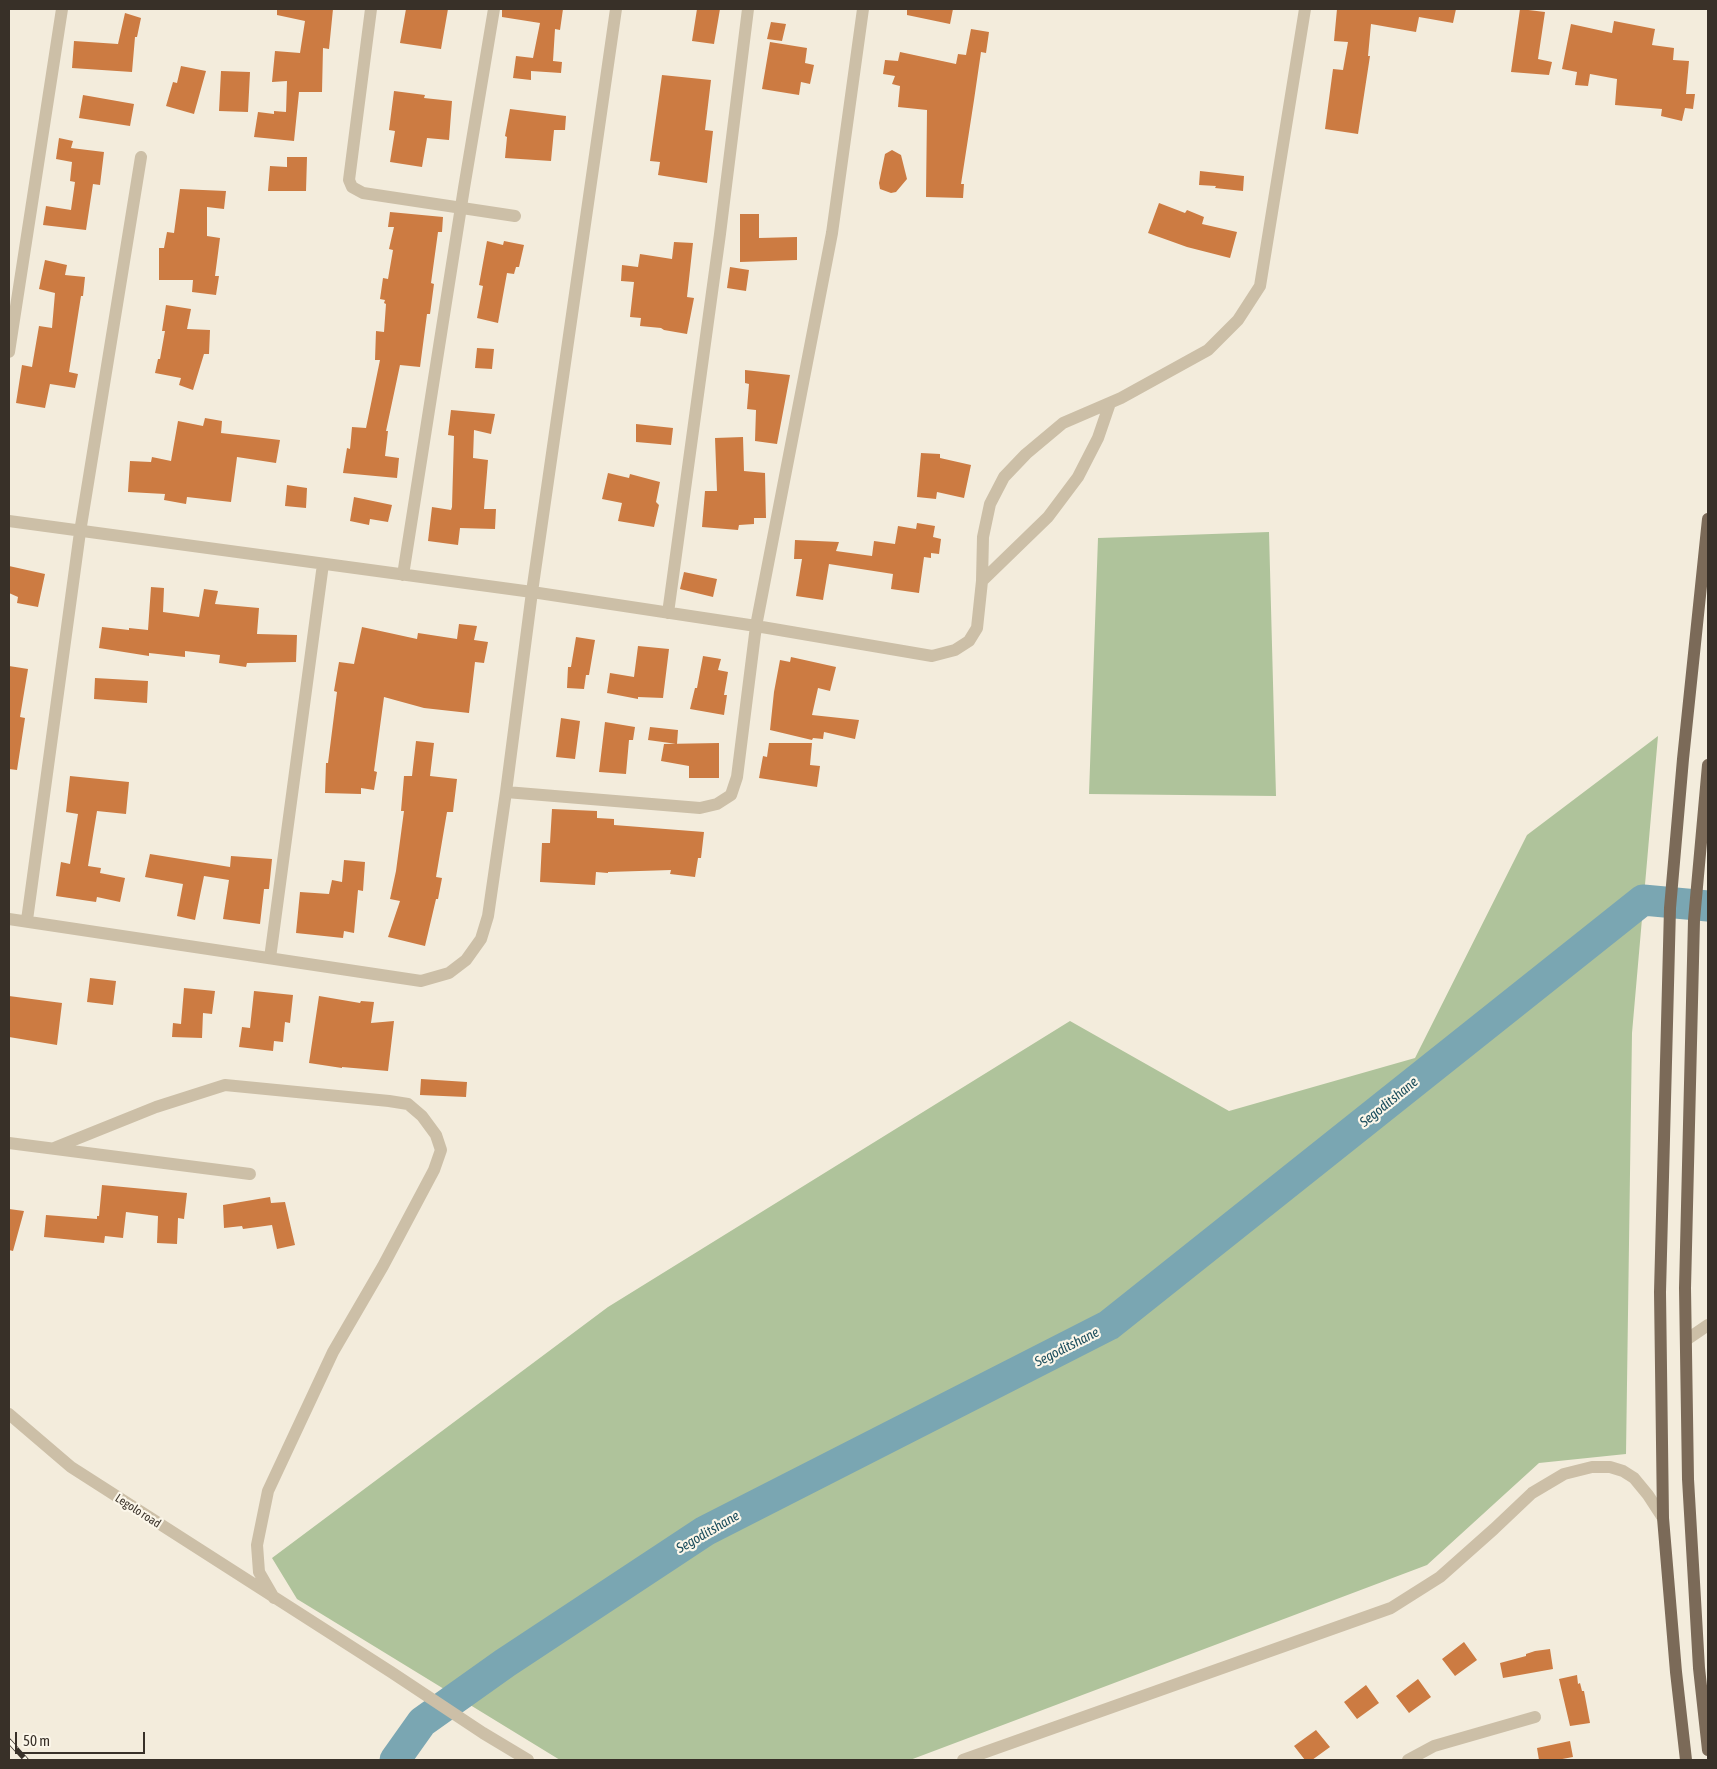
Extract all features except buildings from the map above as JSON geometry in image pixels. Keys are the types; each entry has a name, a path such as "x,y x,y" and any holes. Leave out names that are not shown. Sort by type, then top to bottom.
{"main road":[{"path":"1686,1760 1676,1672 1663,1518 1660,1292 1670,908 1683,759 1708,519"},
{"path":"1708,764 1694,920 1685,1288 1688,1479 1699,1668 1708,1750"}],"street":[{"path":"9,352 62,9"},
{"path":"371,9 349,180 352,187 363,192 515,216"},
{"path":"403,575 494,9"},
{"path":"9,919 27,920 421,981 449,973 466,960 481,939 488,916 506,792 532,592 616,9"},
{"path":"668,613 720,234 748,9"},
{"path":"506,792 700,808 717,804 731,795 737,777 756,626 832,233 863,9"},
{"path":"9,521 532,592 756,626 932,656 955,650 969,641 977,628 982,581 983,538 990,504 1004,478 1026,454 1063,423 1110,403 1169,373 1208,350 1238,320 1260,286 1305,9"},
{"path":"27,920 80,532 142,157"},
{"path":"982,581 1048,516 1078,477 1098,438 1110,403"},
{"path":"270,958 323,564"},
{"path":"54,1148 156,1107 225,1085 408,1104 422,1116 436,1135 441,1150 434,1170 383,1266 333,1352 268,1491 257,1545 259,1572 274,1598"},
{"path":"9,1143 250,1174"},
{"path":"1686,1340 1708,1324"},
{"name":"Legolo road","path":"9,1414 71,1467 483,1733 528,1760"},
{"path":"963,1760 1391,1608 1440,1576 1532,1493 1564,1474 1592,1467 1610,1467 1623,1471 1634,1478 1663,1518"},
{"path":"1408,1760 1434,1746 1535,1717"}],"green space":[{"path":"1269,532 1276,796 1089,794 1098,538"},
{"path":"1658,736 1632,1033 1626,1454 1539,1463 1427,1565 910,1760 560,1760 297,1599 272,1558 608,1307 1070,1021 1229,1111 1415,1058 1527,835"}],"waterway":[{"name":"Segoditshane","path":"395,1760 422,1722 505,1663 705,1531 1109,1325 1643,900 1708,906"}],"railway":[{"path":"9,1741 26,1760"}]}
